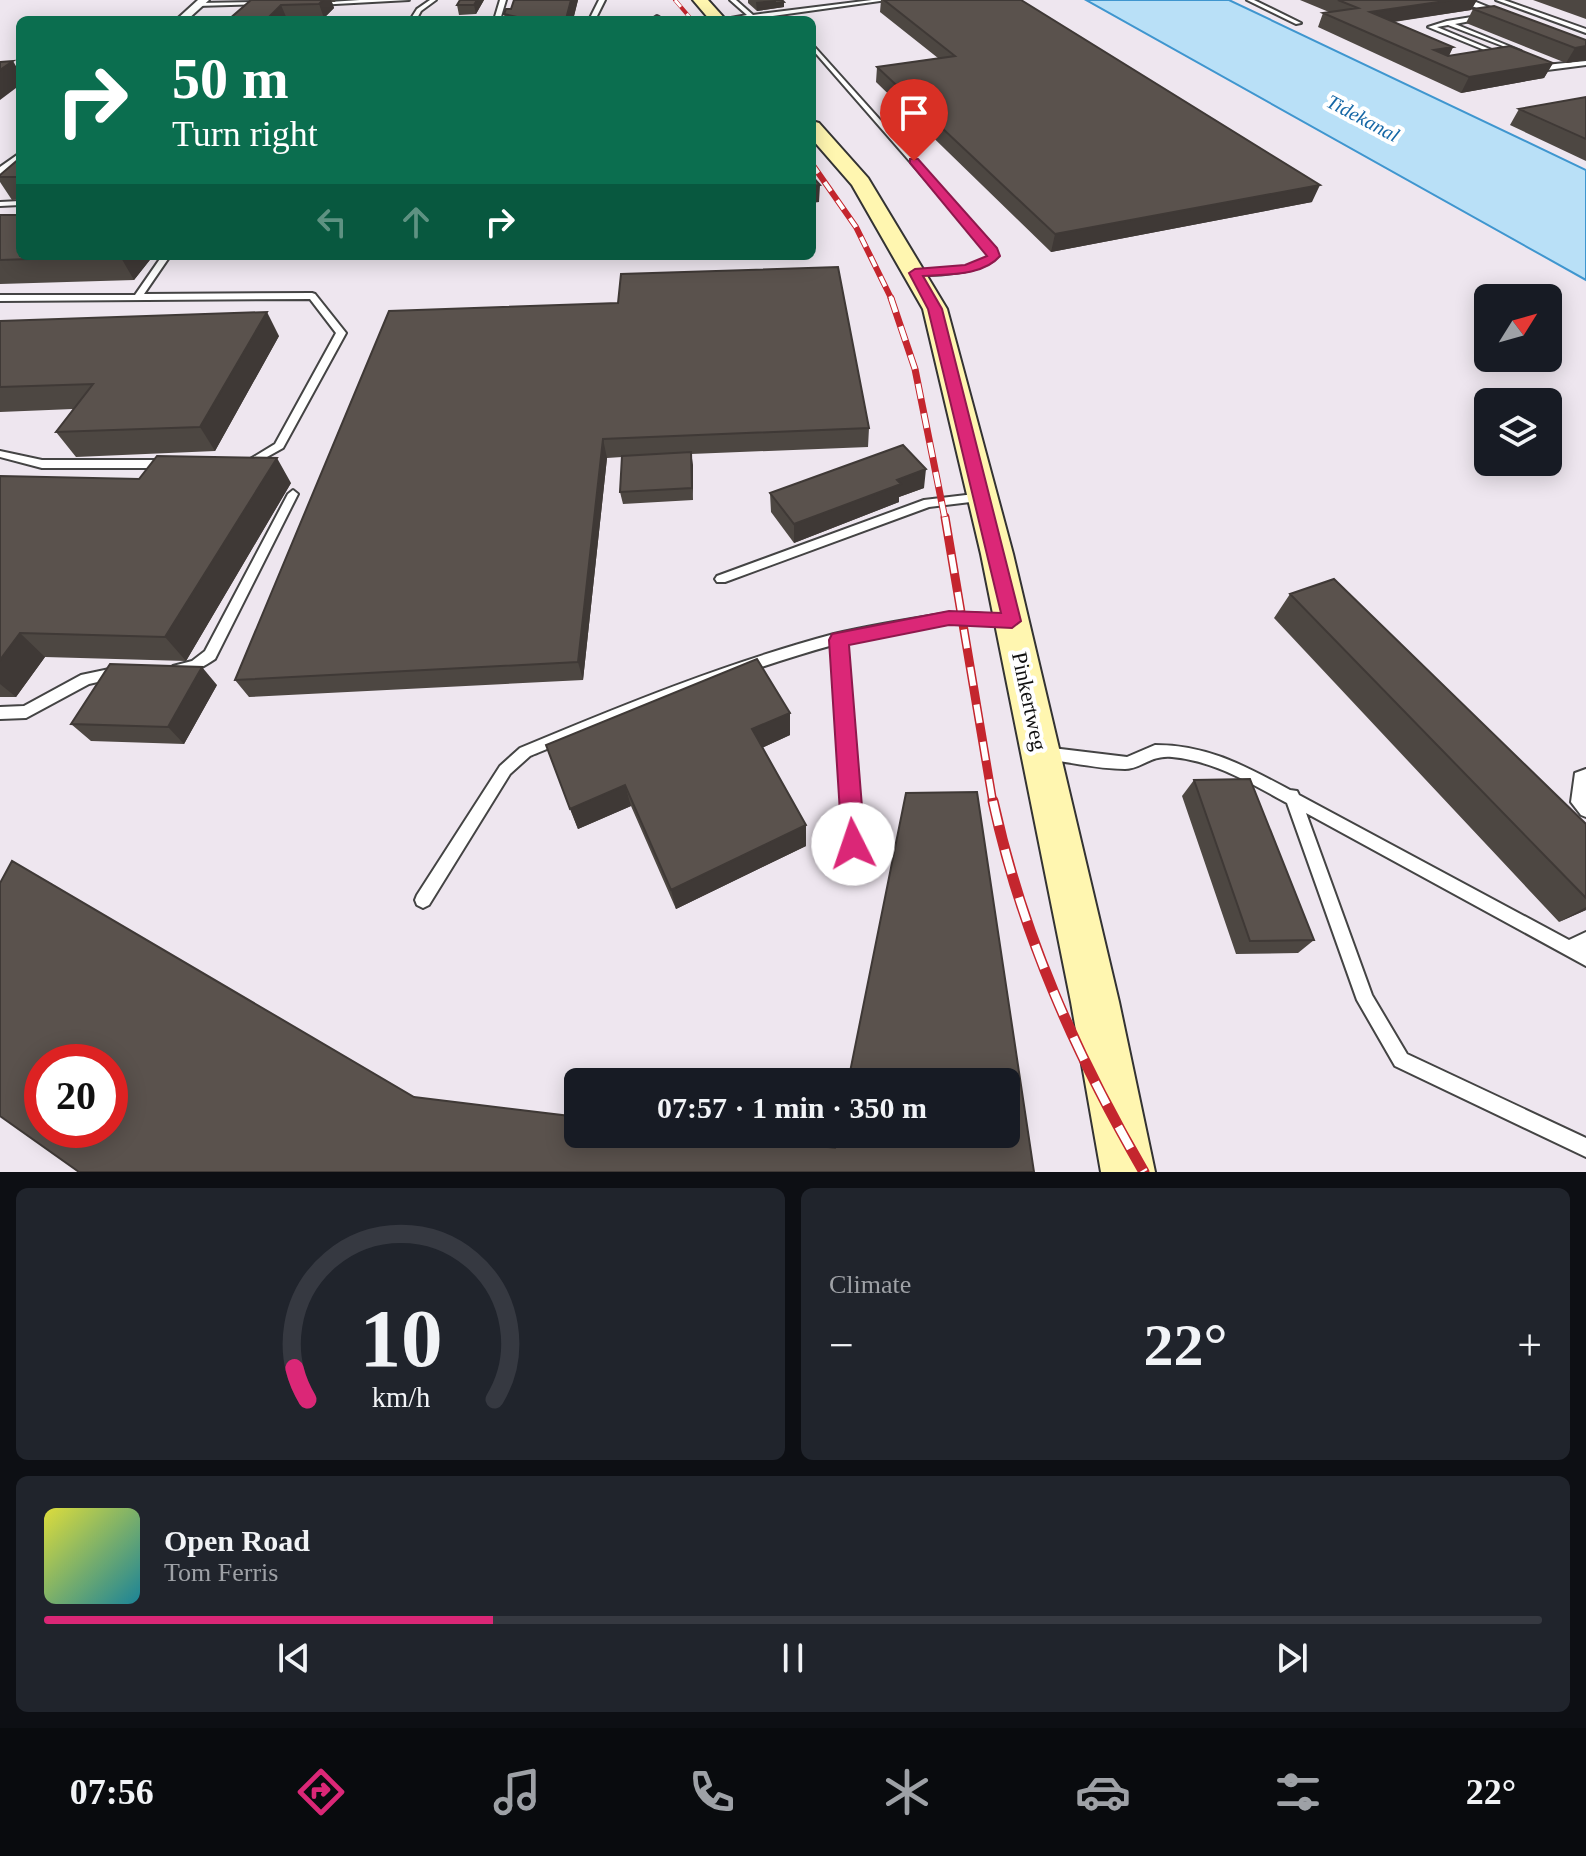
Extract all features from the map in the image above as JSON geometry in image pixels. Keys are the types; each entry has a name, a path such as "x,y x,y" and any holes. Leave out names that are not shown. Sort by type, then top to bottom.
{"street":[{"path":"700,0 716,16"},
{"path":"1462,0 1526,24"},
{"path":"185,16 201,2"},
{"name":"Pinkertweg","path":"816,131 861,182 935,309 1012,621 1128,1172"}],"lane":[{"path":"313,3 406,0"},
{"path":"415,16 433,0"},
{"path":"733,0 751,16"},
{"path":"760,16 884,0"},
{"path":"1250,0 1298,23"},
{"path":"1499,0 1586,31"},
{"path":"201,2 270,4"},
{"path":"797,2 807,10"},
{"path":"1500,14 1444,22 1431,27 1515,60"},
{"path":"1444,22 1556,67"},
{"path":"816,51 992,250 994,256 979,266 915,273"},
{"path":"1528,64 1556,67 1586,63"},
{"path":"138,297 163,260"},
{"path":"0,298 312,296 341,333 279,446 248,464 232,464"},
{"path":"0,454 42,464 184,464"},
{"path":"157,671 184,670 210,655 293,494"},
{"path":"721,579 928,503 983,497"},
{"path":"423,900 505,770 525,752 770,655 949,618 1012,621"},
{"path":"839,640 853,844"},
{"path":"0,713 26,712 86,679 129,672"},
{"path":"1041,753 1128,763 1155,751 1202,756 1232,766 1579,944 1586,958"},
{"path":"1586,775 1580,778 1578,802 1586,810"},
{"path":"1292,796 1365,1000 1401,1060 1586,1148"}],"shaded area":[{"path":"0,0 1086,0 1586,280 1586,1172 0,1172"},
{"path":"1229,0 1586,0 1586,170"}],"water":[{"name":"Tidekanal","path":"1086,0 1229,0 1586,170 1586,280"}],"building":[{"path":"251,0 323,0 319,4 281,5 270,16 233,16"},
{"path":"460,0 477,0 474,5 457,5"},
{"path":"514,0 571,0 567,16 504,14 506,9 511,9"},
{"path":"884,0 1021,0 1320,185 1055,234 877,67 955,56"},
{"path":"1338,0 1452,0 1370,12 1453,47 1434,50 1448,56 1510,46 1553,63 1469,77 1323,13 1358,8"},
{"path":"1494,6 1586,40 1586,46 1575,48 1473,9"},
{"path":"13,61 0,70 0,62"},
{"path":"1586,97 1586,139 1519,109"},
{"path":"16,161 16,177 0,175"},
{"path":"0,215 16,215 16,259 0,260"},
{"path":"838,267 869,428 603,439 578,662 235,680 389,311 618,303 621,274"},
{"path":"267,312 200,427 56,432 93,384 0,387 0,321"},
{"path":"903,445 926,469 897,480 901,484 794,524 770,493"},
{"path":"691,452 692,488 620,492 622,456"},
{"path":"157,456 277,458 165,637 20,633 0,660 0,476 139,479"},
{"path":"1334,579 1586,824 1586,898 1290,594"},
{"path":"757,659 790,713 752,729 806,825 671,890 625,785 570,809 546,745"},
{"path":"110,664 202,667 168,727 71,724"},
{"path":"1250,779 1314,940 1250,941 1194,780"},
{"path":"977,792 1018,1068 851,1068 906,793"},
{"path":"12,861 414,1097 564,1115 564,1148 1020,1148 1020,1079 1034,1172 79,1172 45,1148 128,1148 128,1044 24,1044 24,1133 0,1116 0,883"}],"railway":[{"path":"675,0 689,16"},
{"path":"816,170 856,227 892,300"},
{"path":"891,298 915,369 945,519"},
{"path":"945,517 993,803"},
{"path":"993,801 1019,899 1054,992 1096,1083 1144,1172"}],"route":[{"path":"853,844 839,640 949,618 1012,621 935,309 915,273 966,269 988,262 994,256 914,161"}]}
